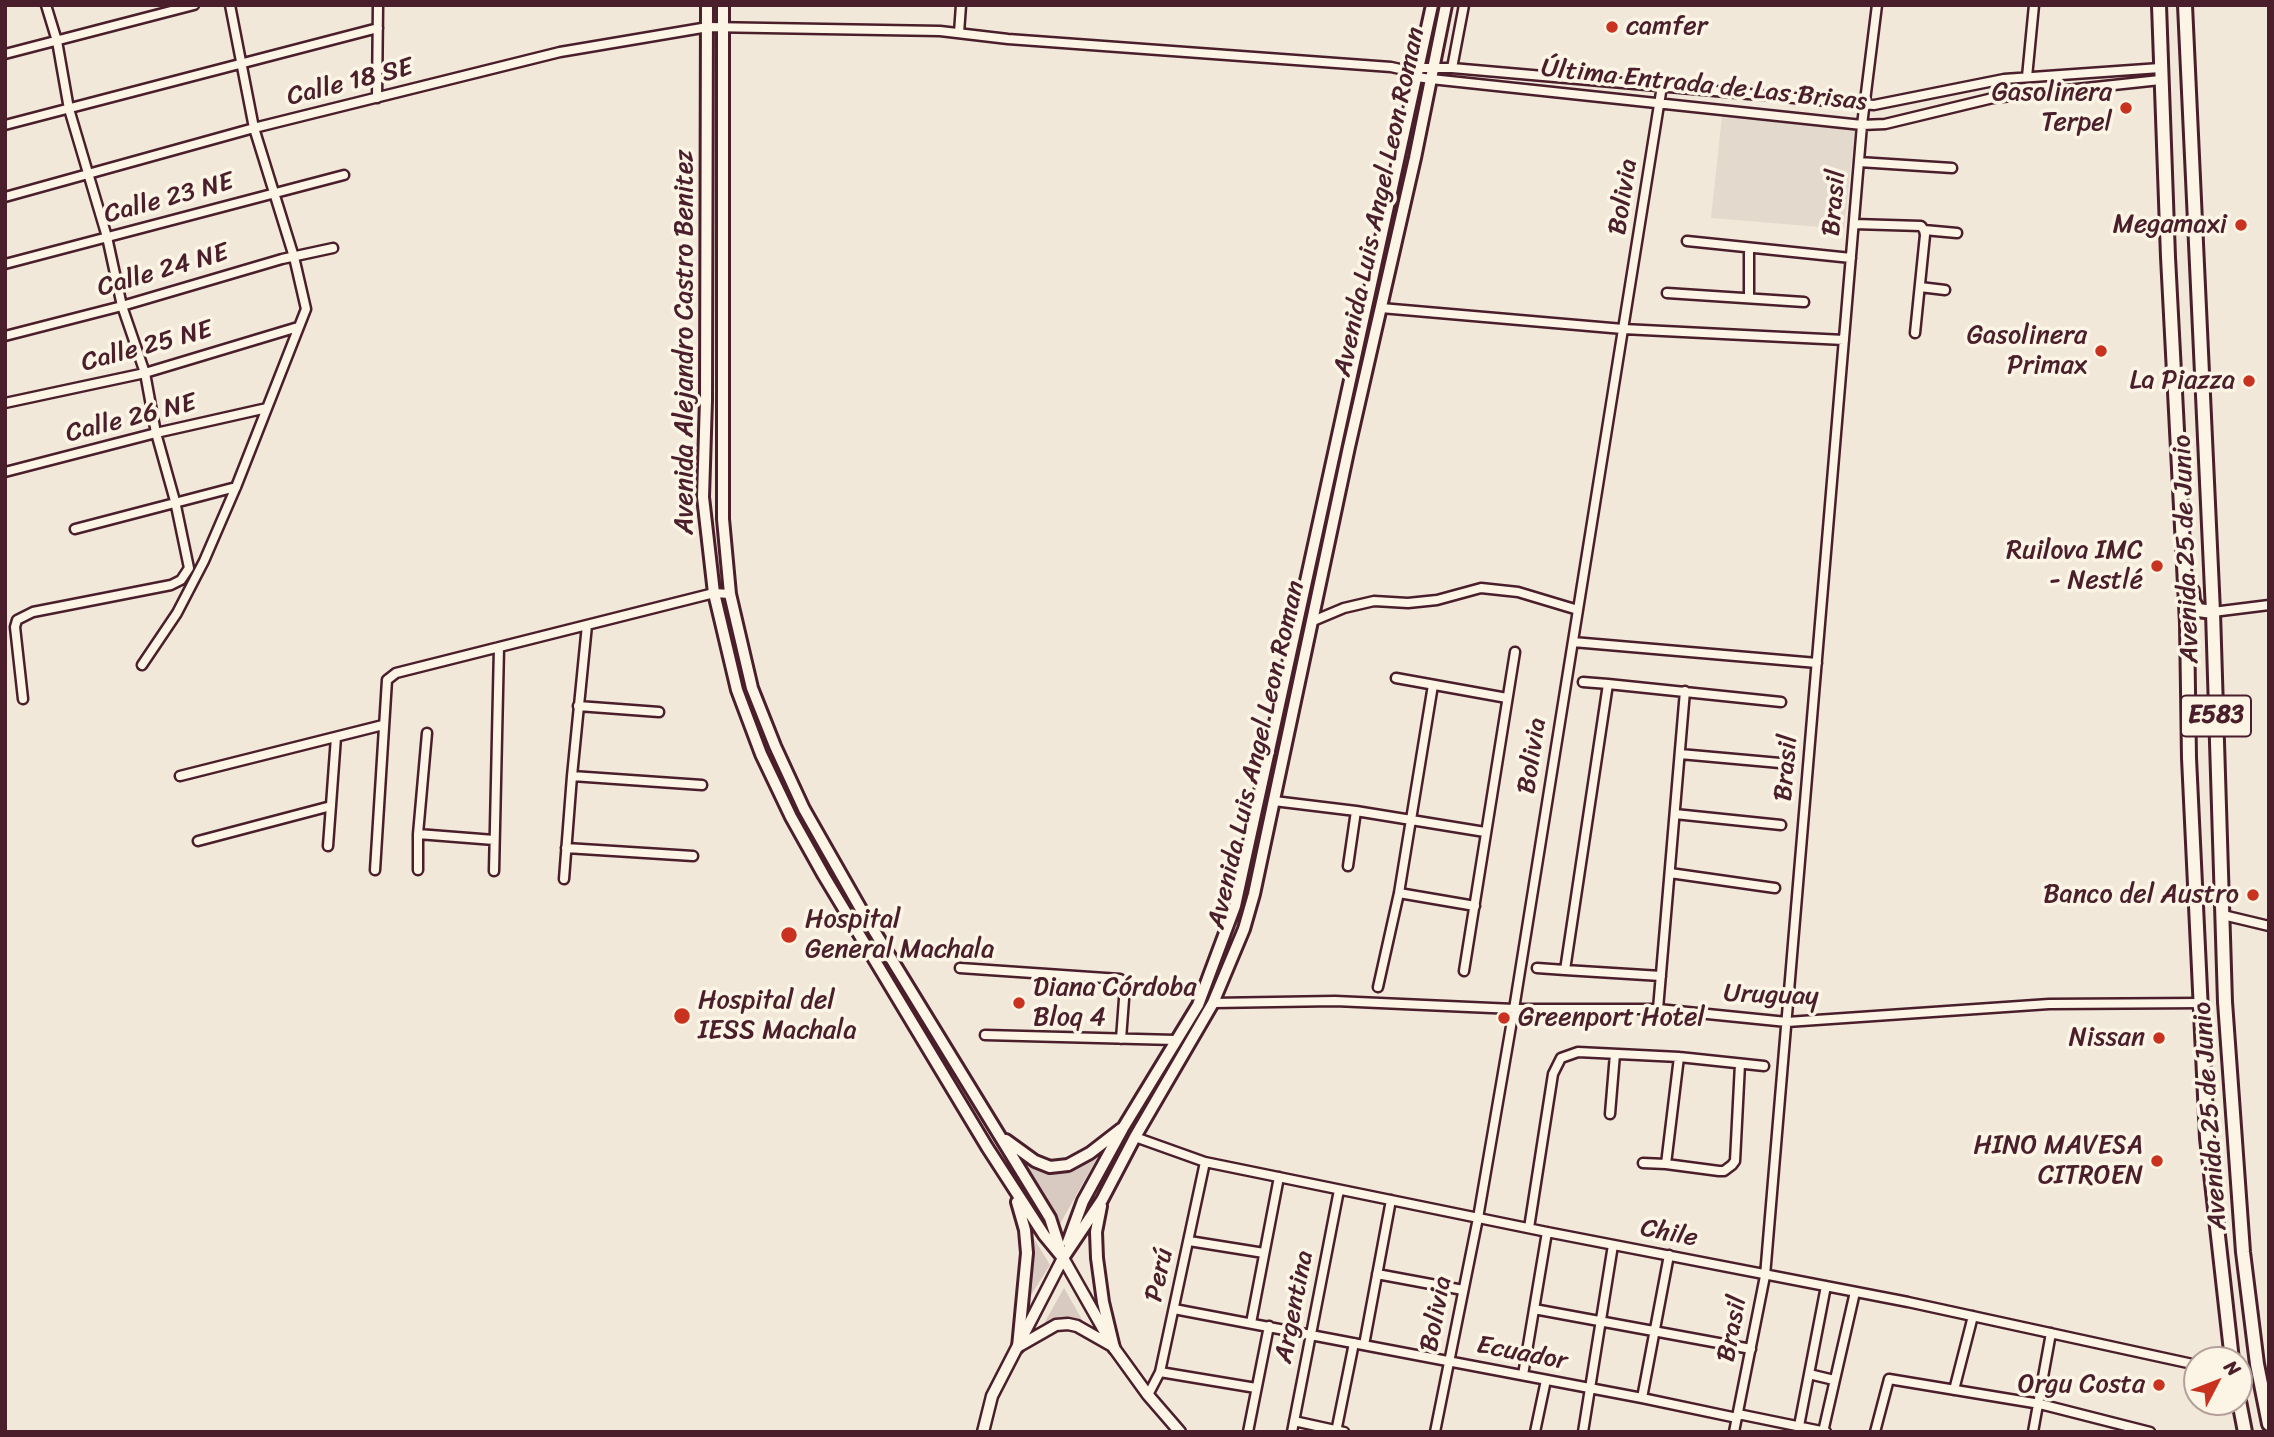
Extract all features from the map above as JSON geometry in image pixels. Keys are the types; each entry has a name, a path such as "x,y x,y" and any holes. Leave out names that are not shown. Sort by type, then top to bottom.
{"main road":[{"name":"Avenida Alejandro Castro Benitez","path":"707,5 706,400 703,498 714,593 737,690 761,754 791,817 824,876 1013,1189 1063,1258"},
{"name":"Avenida Alejandro Castro Benitez","path":"723,5 723,519 730,594 752,688 804,809 862,911 1051,1218 1063,1258"},
{"name":"Avenida Luis Angel Leon Roman","path":"1063,1258 1083,1201 1123,1128 1198,1005 1235,906 1415,71 1432,5"},
{"name":"Avenida Luis Angel Leon Roman","path":"1063,1258 1102,1200 1135,1137 1213,1003 1244,929 1254,894 1446,5"},
{"name":"Avenida 25 de Junio","path":"2159,5 2207,1138 2230,1346"},
{"name":"Avenida 25 de Junio","path":"2185,5 2213,612 2225,1002 2243,1252 2263,1361 2269,1424"},
{"path":"2182,525 2187,544 2193,601 2201,611 2213,612"},
{"path":"1317,535 1318,557 1309,597 1313,602 1317,599"},
{"path":"1299,617 1313,621"},
{"path":"1293,643 1296,639 1302,642 1295,672 1298,688"},
{"path":"1001,1136 1035,1161 1050,1167 1068,1165 1090,1153 1123,1128"},
{"path":"1013,1189 1025,1230 1027,1253 1018,1347"},
{"path":"1102,1200 1096,1232 1097,1258 1103,1302 1114,1348"}],"street":[{"path":"23,699 15,627 18,620 33,612 171,585 181,580 189,568 175,501 156,433 145,373 122,306 107,237 69,109 57,41 46,5"},
{"path":"5,54 194,5"},
{"path":"142,665 177,613 204,561 306,309 294,257 254,128 230,5"},
{"path":"377,98 378,5"},
{"path":"959,33 961,5"},
{"path":"1452,68 1464,5"},
{"name":"Brasil","path":"1734,1432 1765,1276 1862,125 1877,5"},
{"path":"2027,77 2034,5"},
{"name":"Última Entrada de Las Brisas","path":"708,27 940,31 1008,39 1391,67 1660,104 1862,125 1885,124 1993,98 2160,74"},
{"name":"Calle 18 SE","path":"5,197 254,128 559,52 708,27"},
{"path":"5,125 378,28"},
{"name":"Última Entrada de Las Brisas","path":"1432,74 1452,68 1865,105 1885,104 2004,79 2160,74"},
{"name":"Bolivia","path":"1435,1432 1478,1218 1514,1009 1662,86"},
{"path":"1859,162 1952,167"},
{"name":"Calle 23 NE","path":"5,264 344,175"},
{"path":"1854,224 1921,226 1924,230 1957,233"},
{"path":"1915,333 1924,230"},
{"path":"1687,241 1851,258"},
{"name":"Calle 24 NE","path":"5,336 333,248"},
{"path":"1749,248 1749,298"},
{"path":"1920,287 1945,289"},
{"path":"1667,293 1804,302"},
{"path":"1381,307 1623,329 1844,340"},
{"name":"Calle 25 NE","path":"5,403 145,373 298,327"},
{"name":"Calle 26 NE","path":"5,472 267,408"},
{"path":"75,529 236,487"},
{"path":"1313,621 1344,608 1374,601 1408,603 1437,600 1481,588 1518,592 1578,610"},
{"path":"374,870 387,680 397,673 714,593 730,594"},
{"path":"2213,612 2269,605"},
{"path":"564,879 587,625"},
{"path":"1573,642 1817,663"},
{"path":"494,871 499,647"},
{"path":"1464,971 1515,652"},
{"path":"1396,678 1507,698"},
{"path":"1583,682 1781,702"},
{"path":"1564,970 1608,684"},
{"path":"1378,988 1399,893 1433,685"},
{"path":"1658,1009 1685,691"},
{"path":"578,706 659,712"},
{"path":"180,776 383,725"},
{"path":"418,870 418,834 427,733"},
{"path":"328,846 336,737"},
{"path":"1680,754 1780,763"},
{"path":"572,776 702,785"},
{"path":"1274,801 1485,832"},
{"path":"198,841 331,806"},
{"path":"1348,866 1356,811"},
{"path":"1675,814 1781,825"},
{"path":"418,834 494,840"},
{"path":"566,848 693,856"},
{"path":"1670,873 1775,888"},
{"path":"1399,893 1475,906"},
{"path":"2223,915 2269,926"},
{"path":"960,968 1121,979 1125,986 1121,1039"},
{"path":"1537,968 1661,976"},
{"name":"Uruguay","path":"1213,1003 1335,1002 1514,1009 1658,1009 1787,1022 2049,1004 2202,1003"},
{"path":"985,1035 1175,1040"},
{"path":"1529,1228 1555,1066 1561,1058 1569,1053 1615,1054 1679,1057 1764,1066"},
{"path":"1610,1114 1615,1054"},
{"path":"1666,1164 1679,1057"},
{"path":"1643,1163 1719,1171 1732,1165 1735,1161 1740,1064"},
{"name":"Chile","path":"1135,1137 1205,1162 1973,1316 2183,1362"},
{"name":"Perú","path":"1148,1395 1160,1372 1205,1162"},
{"path":"1251,1323 1279,1177"},
{"name":"Argentina","path":"1292,1432 1339,1190"},
{"path":"1364,1345 1391,1200"},
{"path":"1523,1375 1547,1232"},
{"path":"1189,1241 1264,1253"},
{"path":"1583,1432 1612,1245"},
{"path":"1642,1398 1669,1255"},
{"path":"983,1432 992,1395 1063,1258"},
{"name":"Avenida Alejandro Castro Benitez","path":"1063,1258 1114,1348 1148,1395 1180,1432"},
{"path":"1377,1274 1463,1290"},
{"path":"1799,1426 1826,1286"},
{"path":"1824,1432 1855,1292"},
{"name":"Ecuador","path":"1174,1309 1824,1432"},
{"path":"1534,1309 1751,1349"},
{"path":"1954,1390 1973,1316"},
{"path":"1018,1347 1042,1331 1056,1325 1068,1324 1077,1326 1114,1348"},
{"path":"1248,1432 1269,1326"},
{"path":"2033,1432 2051,1333"},
{"path":"1294,1421 1339,1431 1354,1343"},
{"path":"1160,1372 1256,1388"},
{"path":"1809,1374 1834,1380"},
{"path":"1875,1432 1889,1379 2040,1404 2150,1432"},
{"path":"1535,1432 1546,1380"}],"shaded area":[{"path":"1722,116 1855,130 1844,229 1711,218"},
{"path":"1101,1151 1060,1224 1018,1156 1053,1169"},
{"path":"1026,1225 1050,1265 1026,1303"},
{"path":"1064,1288 1088,1330 1074,1320 1064,1318 1042,1327"}],"place":[{"name":"camfer","path":"1612,27"},
{"name":"Gasolinera Terpel","path":"2126,108"},
{"name":"Megamaxi","path":"2241,225"},
{"name":"Gasolinera Primax","path":"2101,351"},
{"name":"La Piazza","path":"2249,381"},
{"name":"Ruilova IMC - Nestlé","path":"2157,566"},
{"name":"Banco del Austro","path":"2253,895"},
{"name":"Hospital General Machala","path":"789,935"},
{"name":"Diana Córdoba Bloq 4","path":"1019,1003"},
{"name":"Hospital del IESS Machala","path":"682,1016"},
{"name":"Greenport Hotel","path":"1504,1018"},
{"name":"Nissan","path":"2159,1038"},
{"name":"HINO MAVESA CITROEN","path":"2157,1161"},
{"name":"Orgu Costa","path":"2159,1385"}]}
